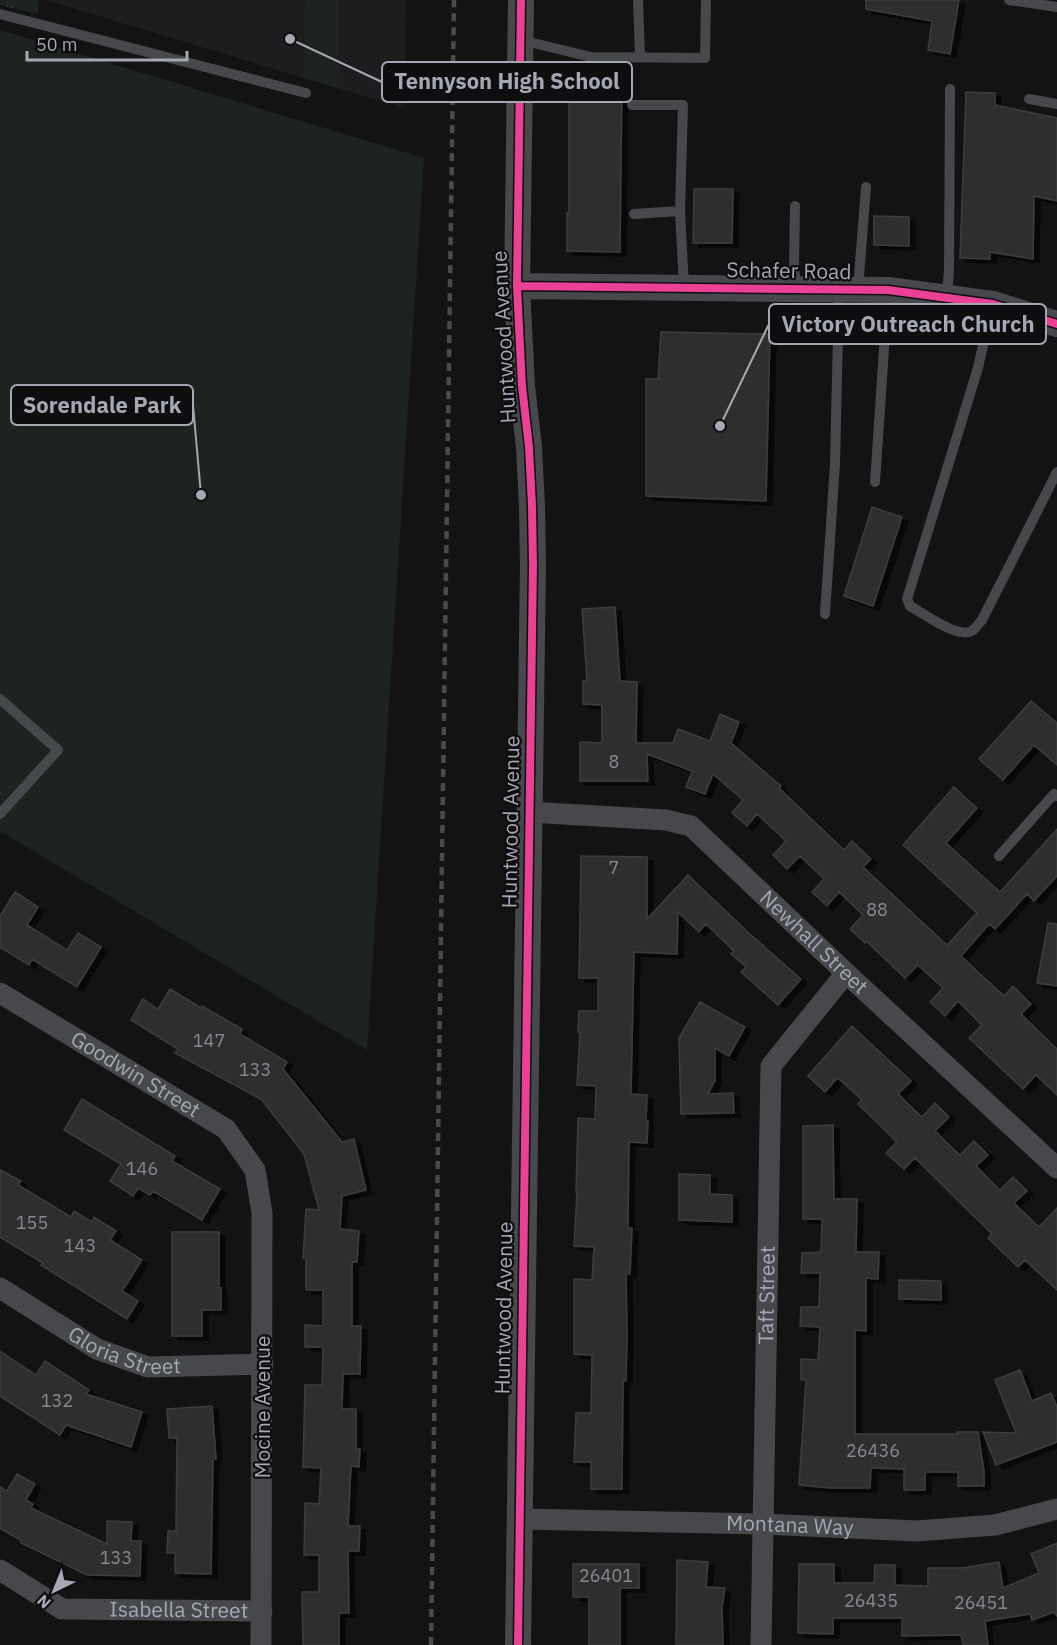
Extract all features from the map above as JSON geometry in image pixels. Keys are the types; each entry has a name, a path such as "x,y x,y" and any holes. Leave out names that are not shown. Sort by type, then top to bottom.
{"street":[{"name":"Huntwood Avenue","path":"518,1645 532,506 529,447 522,386 517,286 521,0"},
{"name":"Schafer Road","path":"517,286 888,290 947,296 993,304 1057,324"},
{"name":"Newhall Street","path":"529,812 666,820 691,826 1057,1168"},
{"name":"Taft Street","path":"761,1645 771,1066 846,973"},
{"name":"Goodwin Street","path":"0,993 226,1129 255,1170"},
{"name":"Mocine Avenue","path":"255,1170 262,1213 261,1645"},
{"name":"Gloria Street","path":"0,1288 97,1349 148,1367 263,1364"},
{"name":"Montana Way","path":"520,1519 763,1524 918,1531 995,1525 1057,1509"},
{"name":"Isabella Street","path":"0,1570 62,1609 261,1611"}],"lane":[{"path":"638,0 639,57"},
{"path":"520,39 591,57 705,58 706,0"},
{"path":"1009,0 1057,7"},
{"path":"0,14 306,93"},
{"path":"947,296 950,270 950,89"},
{"path":"1029,99 1057,104"},
{"path":"632,105 683,105 680,211 684,288"},
{"path":"825,614 848,289 866,187"},
{"path":"795,206 796,289"},
{"path":"634,214 680,211"},
{"path":"875,482 888,290"},
{"path":"993,304 978,368 907,599 910,606 954,631 966,633 973,630 982,620 1057,472"},
{"path":"0,699 58,750 0,814"},
{"path":"999,856 1054,794 1057,796"}],"shaded area":[{"path":"46,0 406,0 404,108 304,78"}],"green space":[{"path":"0,0 38,0 38,14 0,5"},
{"path":"305,0 338,0 337,88 304,78"},
{"path":"0,30 424,158 367,1050 0,831"}],"building":[{"path":"866,0 959,0 950,54 928,50 932,21 866,9"},
{"path":"569,76 622,76 620,252 567,251"},
{"path":"966,92 995,93 995,105 1057,118 1057,201 1034,196 1033,259 990,252 990,259 960,258"},
{"path":"694,189 733,189 732,243 693,243"},
{"path":"874,216 909,217 909,246 874,245"},
{"path":"661,332 770,334 766,501 646,496 646,379 658,379"},
{"path":"872,507 902,517 873,606 844,596"},
{"path":"615,607 620,681 637,682 636,743 673,743 678,729 710,741 720,714 739,722 731,743 781,786 779,788 844,850 852,841 871,859 863,867 947,945 977,913 903,845 954,787 977,808 946,843 1000,892 1057,829 1057,876 1034,901 1027,894 995,929 989,924 961,956 1004,996 1013,986 1031,1004 1021,1014 1057,1049 1057,1095 1036,1075 1023,1089 969,1038 982,1025 958,1001 945,1016 930,1002 943,988 918,965 905,978 866,941 865,943 850,929 863,915 839,892 827,906 812,892 824,879 800,856 787,869 773,855 786,841 757,814 747,826 732,813 743,800 713,774 705,794 686,787 692,771 647,754 648,781 580,781 580,742 602,743 602,705 583,704 583,681 587,681 582,609"},
{"path":"1031,701 1057,723 1057,765 1034,745 1003,780 979,759"},
{"path":"581,856 647,857 647,919 688,875 801,979 778,1005 741,972 746,967 731,954 734,951 706,924 699,932 678,912 677,954 634,952 631,1094 647,1095 646,1121 648,1121 647,1143 629,1142 628,1228 632,1228 630,1274 626,1274 627,1334 626,1381 623,1381 622,1489 591,1489 591,1462 574,1462 576,1413 591,1413 592,1355 574,1354 574,1279 592,1280 594,1247 574,1246 578,1118 595,1119 596,1086 577,1085 579,1011 598,1011 598,978 579,978"},
{"path":"15,892 38,907 27,925 67,950 78,933 101,947 77,987 32,959 29,965 0,947 0,916"},
{"path":"1048,923 1057,924 1057,986 1037,983"},
{"path":"170,989 242,1029 240,1034 287,1062 283,1069 342,1142 354,1139 366,1190 342,1196 340,1229 359,1231 357,1262 352,1262 352,1326 361,1326 360,1374 343,1374 342,1409 356,1409 356,1449 360,1449 359,1467 351,1466 348,1526 360,1526 359,1551 348,1551 349,1613 339,1613 339,1645 303,1645 302,1592 319,1592 319,1555 304,1555 305,1503 319,1504 321,1468 303,1467 305,1385 322,1385 323,1347 305,1347 305,1325 323,1326 323,1290 306,1290 306,1258 303,1258 306,1209 319,1210 304,1154 262,1100 175,1053 178,1049 131,1020 143,999 158,1009"},
{"path":"700,1002 745,1027 729,1056 715,1048 715,1080 708,1094 733,1093 734,1113 681,1114 679,1038"},
{"path":"852,1026 911,1081 898,1094 922,1117 935,1103 949,1117 935,1131 960,1155 974,1141 988,1155 976,1166 1000,1190 1013,1177 1027,1191 1014,1203 1039,1227 1057,1208 1057,1290 1025,1260 1018,1267 988,1238 992,1234 915,1158 904,1169 886,1153 897,1142 858,1104 862,1100 838,1078 835,1081 833,1079 833,1083 825,1092 808,1076"},
{"path":"82,1099 175,1156 172,1161 220,1189 202,1220 153,1191 150,1195 138,1188 133,1196 110,1181 121,1164 64,1130"},
{"path":"833,1125 834,1199 857,1199 856,1252 879,1252 878,1279 866,1278 866,1331 855,1330 855,1434 978,1432 984,1486 958,1486 958,1472 925,1472 925,1490 904,1490 904,1469 871,1468 870,1488 799,1485 806,1380 801,1380 801,1359 818,1360 820,1327 800,1326 801,1307 819,1307 820,1273 801,1273 802,1253 821,1252 822,1219 803,1219 803,1126"},
{"path":"0,1170 21,1181 18,1185 71,1217 74,1211 92,1222 94,1217 116,1231 110,1240 142,1260 122,1291 138,1301 127,1319 0,1237"},
{"path":"679,1174 710,1175 710,1194 732,1195 732,1222 679,1220"},
{"path":"172,1232 219,1232 221,1310 202,1310 202,1336 172,1336"},
{"path":"899,1280 941,1281 941,1300 899,1299"},
{"path":"0,1351 36,1375 45,1361 89,1390 86,1394 142,1412 131,1447 66,1425 60,1435 0,1396"},
{"path":"1020,1370 1032,1401 1051,1393 1057,1407 1057,1442 996,1465 983,1432 1016,1433 995,1380"},
{"path":"212,1406 216,1459 213,1459 211,1574 175,1573 175,1553 167,1553 168,1531 176,1531 177,1438 169,1438 167,1409"},
{"path":"17,1474 35,1484 26,1500 33,1504 31,1508 107,1544 107,1521 132,1522 131,1541 141,1541 140,1576 87,1575 21,1543 22,1541 0,1528 0,1487 7,1491"},
{"path":"1057,1543 1057,1616 1054,1612 1032,1620 1030,1614 985,1621 988,1645 963,1645 961,1635 902,1636 902,1618 833,1618 833,1634 798,1633 799,1564 834,1564 834,1583 874,1583 875,1565 895,1565 895,1585 928,1586 928,1568 962,1568 999,1562 1003,1588 1039,1573 1031,1554"},
{"path":"677,1560 708,1562 706,1587 725,1588 722,1608 723,1645 676,1645"},
{"path":"573,1564 639,1564 639,1588 620,1588 620,1645 589,1645 589,1597 573,1597"}],"railway":[{"path":"431,1645 454,0"}],"cycle path":[{"path":"518,1645 533,565 529,447 522,386 517,286 521,0"},
{"path":"517,286 888,290 993,304 1057,324"}],"place":[{"name":"Tennyson High School","path":"290,39"},
{"name":"Victory Outreach Church","path":"720,426"},
{"name":"Sorendale Park","path":"201,495"}]}
